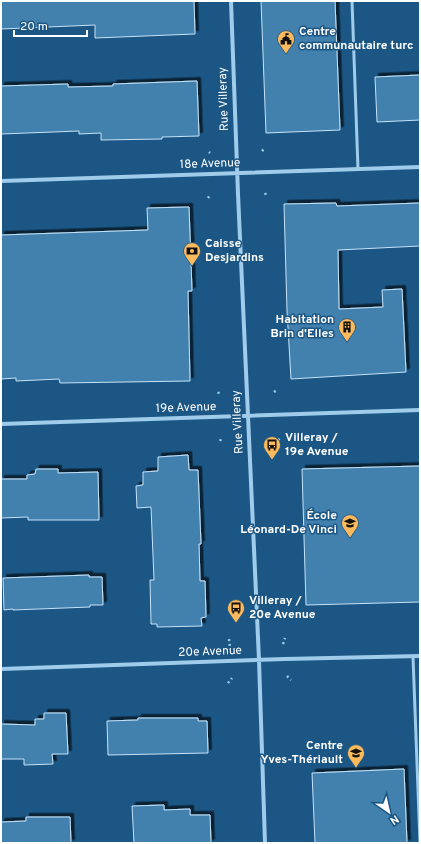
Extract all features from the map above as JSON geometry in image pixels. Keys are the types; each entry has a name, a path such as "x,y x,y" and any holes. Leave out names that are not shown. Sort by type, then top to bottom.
{"street":[{"name":"Rue Villeray","path":"231,1 266,843"},
{"name":"18e Avenue","path":"1,181 420,167"},
{"name":"19e Avenue","path":"1,424 420,410"},
{"name":"20e Avenue","path":"1,669 420,656"}],"lane":[{"path":"352,1 358,169"},
{"path":"413,657 420,843"}],"path":[{"path":"283,644 285,638"},
{"path":"229,639 230,648"},
{"path":"287,676 291,680"},
{"path":"228,683 232,678"}],"building":[{"path":"1,1 194,1 195,34 95,38 95,25 1,29"},
{"name":"Centre communautaire turc","path":"261,1 335,1 340,130 266,133"},
{"path":"420,75 420,120 377,122 375,77"},
{"path":"197,81 199,136 162,137 162,139 101,140 101,133 79,134 79,131 1,134 1,86 68,84 68,87 113,86 113,84"},
{"path":"336,203 337,206 420,203 420,246 338,250 339,309 383,307 382,290 402,289 406,372 291,379 287,311 284,204"},
{"path":"189,207 192,291 188,291 190,381 60,383 59,379 16,381 16,378 1,379 1,235 148,230 147,208"},
{"path":"188,455 189,470 198,470 201,544 199,544 200,581 205,581 206,617 201,618 202,626 157,627 157,624 151,624 150,580 154,580 151,507 137,508 136,486 143,485 143,472 158,471 158,457"},
{"path":"420,466 420,602 306,605 302,469"},
{"path":"36,469 58,469 58,473 98,472 99,520 28,520 28,517 1,518 1,479 27,479 27,475 35,474"},
{"path":"89,575 89,577 102,577 103,605 90,605 90,607 4,610 3,578"},
{"path":"44,713 66,713 68,754 52,754 53,764 24,765 24,759 1,759 1,724 35,725 35,719 44,719"},
{"path":"138,718 198,718 198,721 207,721 208,753 108,755 107,721 138,720"},
{"path":"404,769 407,843 315,843 312,773"},
{"path":"164,805 164,810 190,809 190,815 210,815 211,843 134,843 132,806"},
{"path":"26,817 70,817 71,843 1,843 1,822 26,821"}],"place":[{"name":"Centre communautaire turc","path":"286,54"},
{"name":"Caisse Desjardins","path":"192,266"},
{"name":"Habitation Brin d'Elles","path":"347,342"},
{"name":"Villeray / 19e Avenue","path":"272,460"},
{"name":"École Léonard-De Vinci","path":"350,538"},
{"name":"Villeray / 20e Avenue","path":"236,623"},
{"name":"Centre Yves-Thériault","path":"356,768"}]}
